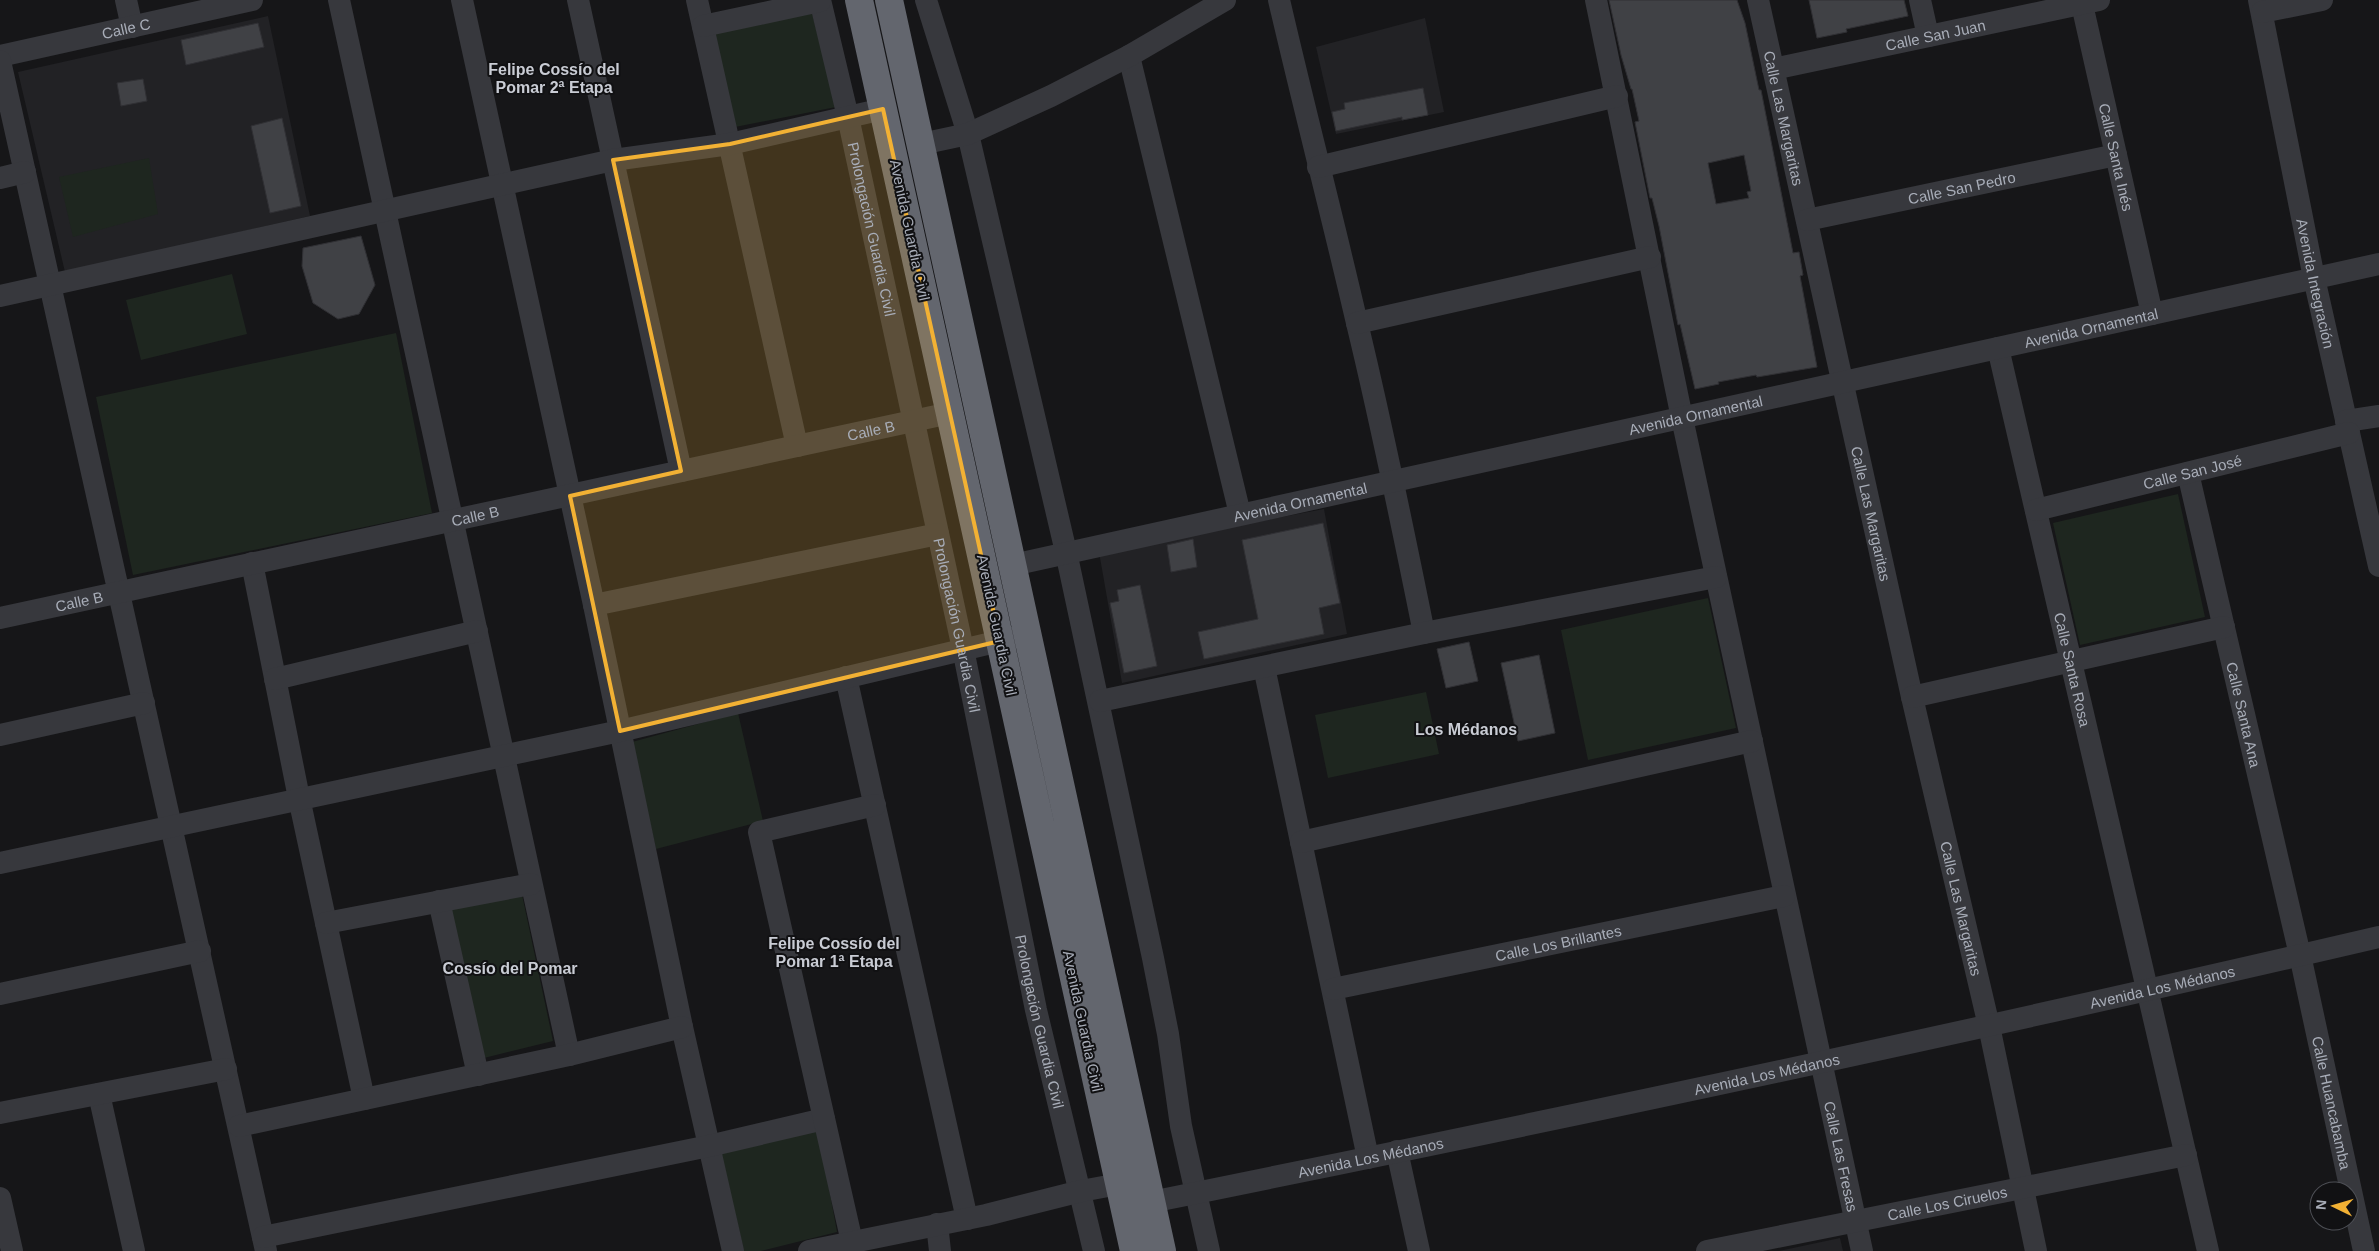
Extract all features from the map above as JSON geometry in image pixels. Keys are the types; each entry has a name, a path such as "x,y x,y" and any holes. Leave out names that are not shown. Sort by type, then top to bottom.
{"highway":[{"name":"Avenida Guardia Civil","path":"859,0 1134,1251"},
{"name":"Avenida Guardia Civil","path":"890,0 1162,1251"}],"street":[{"path":"126,0 132,27"},
{"name":"Calle C","path":"0,56 252,0"},
{"path":"339,0 569,1055"},
{"path":"462,0 594,604 682,1027 733,1251"},
{"path":"578,0 681,471"},
{"path":"697,0 797,446"},
{"path":"703,26 820,0"},
{"name":"Prolongación Guardia Civil","path":"820,0 848,117 914,421 1036,1010 1094,1251"},
{"path":"926,0 968,134 1100,701 1160,996 1181,1126 1209,1251"},
{"path":"921,144 968,134 1052,96 1129,56 1225,0"},
{"path":"1279,0 1394,482 1424,633"},
{"name":"Calle Las Fresas","path":"1596,0 1682,418 1820,1064 1862,1251"},
{"name":"Calle Las Margaritas","path":"1758,0 1912,697 1988,1026 2036,1251"},
{"path":"1920,0 1928,36"},
{"path":"2261,6 2322,0"},
{"name":"Calle San Juan","path":"1773,69 2087,1"},
{"name":"Calle Santa Inés","path":"2087,1 2116,155 2152,314"},
{"name":"Avenida Integración","path":"2261,6 2314,278 2379,566"},
{"path":"1129,56 1240,514"},
{"path":"0,61 264,1244 824,1119"},
{"path":"1318,167 1617,96"},
{"path":"0,296 613,160 730,144 883,109"},
{"name":"Calle San Pedro","path":"1807,220 2116,155"},
{"path":"0,178 25,172"},
{"path":"1357,323 1650,257"},
{"name":"Avenida Ornamental","path":"1012,565 2379,264"},
{"name":"Calle Santa Rosa","path":"1998,348 2208,1251"},
{"name":"Calle B","path":"0,618 950,413"},
{"name":"Calle San José","path":"2036,510 2188,472 2347,427 2379,416"},
{"name":"Calle Santa Ana","path":"2188,472 2300,955"},
{"path":"594,604 938,534"},
{"path":"252,563 299,798 364,1099"},
{"path":"1100,701 1424,633 1716,577"},
{"path":"1912,697 2224,627"},
{"path":"275,679 477,631"},
{"path":"0,863 620,731 1028,635"},
{"path":"1264,667 1368,1158"},
{"path":"846,677 966,1219"},
{"path":"0,735 144,703"},
{"path":"1301,842 1752,741"},
{"path":"852,1242 759,832 875,805"},
{"path":"326,923 531,884"},
{"name":"Calle Los Brillantes","path":"1332,989 1784,896"},
{"path":"439,901 478,1074"},
{"name":"Avenida Los Médanos","path":"1151,1202 1820,1064 2149,991 2379,937"},
{"path":"0,994 200,951"},
{"name":"Calle Huancabamba","path":"2300,955 2364,1251"},
{"path":"239,1126 569,1055 682,1027"},
{"path":"0,1113 226,1069"},
{"path":"98,1094 134,1251"},
{"path":"1397,1152 1419,1251"},
{"name":"Calle Los Ciruelos","path":"1707,1251 2186,1155"},
{"path":"809,1251 966,1219 1081,1191 1119,1184"},
{"path":"0,1198 12,1251"},
{"path":"937,1224 940,1251"}],"highlighted area":[{"path":"883,109 1000,641 620,731 570,496 681,471 613,160 730,144"}],"shaded area":[{"path":"812,13 836,107 735,127 714,32"},
{"path":"268,16 310,216 65,272 18,72"},
{"path":"1425,18 1444,112 1336,134 1316,47"},
{"path":"149,158 158,214 73,237 59,177"},
{"path":"232,274 247,334 141,360 126,300"},
{"path":"396,333 432,513 133,575 96,397"},
{"path":"2178,494 2205,617 2080,645 2053,523"},
{"path":"1324,509 1347,634 1122,683 1099,552"},
{"path":"1708,598 1736,728 1588,760 1561,630"},
{"path":"1426,692 1439,754 1328,778 1315,715"},
{"path":"738,713 763,821 656,849 632,742"},
{"path":"521,890 553,1041 480,1059 446,905"},
{"path":"818,1128 837,1232 761,1251 744,1251 720,1148"},
{"path":"1840,1238 1843,1251 1779,1251"}],"building":[{"path":"1609,0 1737,0 1745,23 1759,90 1761,90 1793,253 1799,252 1803,275 1800,276 1817,367 1757,377 1756,375 1718,382 1719,384 1695,389 1680,324 1678,325 1659,226 1652,198 1650,198 1635,122 1639,121 1632,89 1621,55","holes":["1744,155 1751,191 1747,192 1749,198 1716,204 1708,163"]},
{"path":"1809,0 1904,0 1908,16 1846,29 1847,32 1817,38"},
{"path":"258,23 264,47 186,65 181,40"},
{"path":"143,79 147,101 121,106 117,83"},
{"path":"1423,88 1428,115 1402,120 1402,117 1336,131 1332,112 1345,109 1344,103"},
{"path":"282,118 301,206 270,213 251,126"},
{"path":"361,236 375,285 359,314 338,319 313,303 302,266 303,248"},
{"path":"1323,523 1340,603 1319,608 1324,634 1204,659 1198,632 1258,619 1242,540"},
{"path":"1193,539 1197,567 1171,572 1167,545"},
{"path":"1140,585 1157,666 1124,673 1110,603 1119,601 1117,590"},
{"path":"1469,642 1478,681 1446,688 1437,649"},
{"path":"1539,655 1555,733 1518,741 1501,663"}],"district":[{"name":"Felipe Cossío del Pomar 2ª Etapa","path":"554,78"},
{"name":"Los Médanos","path":"1466,729"},
{"name":"Felipe Cossío del Pomar 1ª Etapa","path":"834,952"},
{"name":"Cossío del Pomar","path":"510,968"}]}
